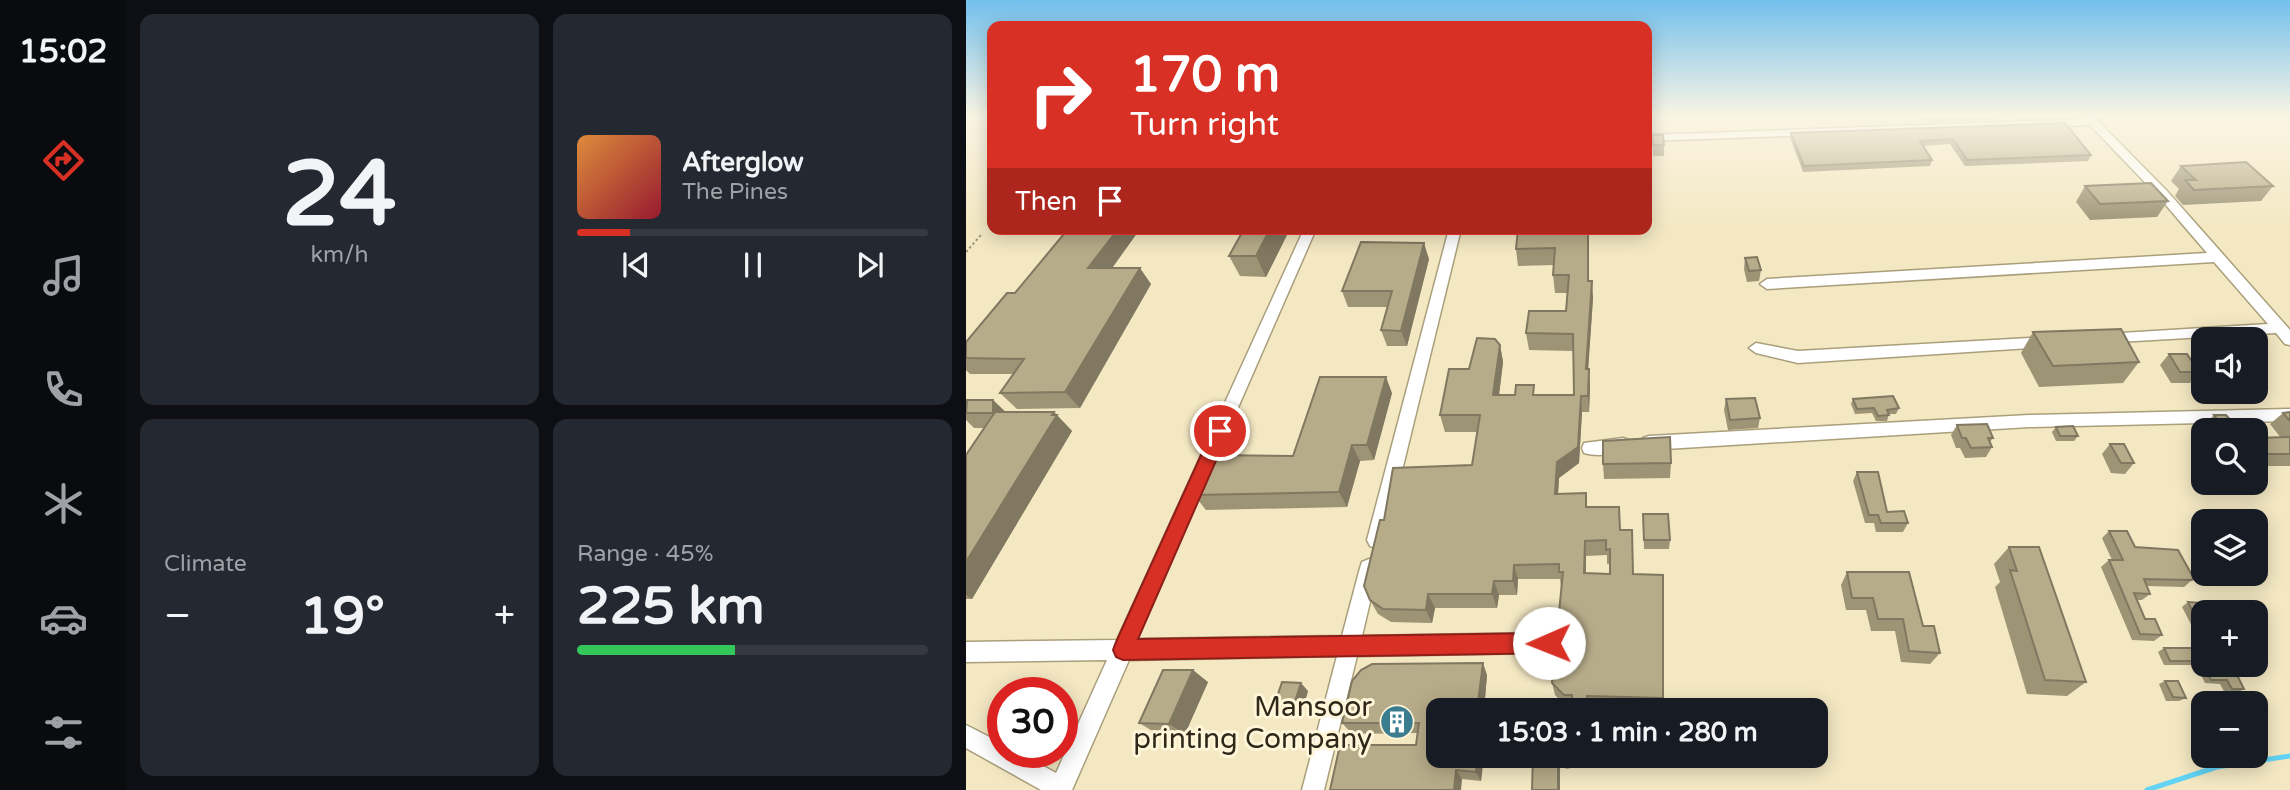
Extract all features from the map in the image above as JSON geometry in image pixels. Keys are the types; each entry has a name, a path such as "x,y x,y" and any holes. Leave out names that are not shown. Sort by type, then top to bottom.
{"street":[{"path":"2121,153 2220,257 2285,334"},
{"path":"966,736 1060,789 1307,235"},
{"path":"1313,790 1421,353 1453,235"},
{"path":"1767,284 2220,257"},
{"path":"2089,340 2285,334"},
{"path":"1756,348 1798,357 2062,341"},
{"path":"1590,447 1763,434 2029,421 2290,415"},
{"path":"966,652 1549,643"}],"path":[{"path":"966,252 981,235"}],"building":[{"path":"1799,153 1927,153 1932,160 1804,166"},
{"path":"1962,153 2089,153 2091,155 1967,160"},
{"path":"2246,162 2273,186 2194,190 2185,180 2196,180 2181,166"},
{"path":"2151,183 2168,201 2100,204 2085,186"},
{"path":"1063,235 1113,235 1088,268 1140,268 1065,392 1000,393 1024,359 966,358 966,342 1007,293 1015,293"},
{"path":"1241,235 1267,235 1256,256 1229,256"},
{"path":"1517,235 1588,235 1588,281 1592,281 1586,369 1589,369 1588,396 1581,396 1578,447 1557,462 1555,494 1586,493 1586,507 1619,507 1620,530 1632,530 1633,574 1663,575 1663,698 1572,698 1572,695 1564,695 1552,683 1563,572 1559,572 1559,564 1514,565 1513,581 1494,581 1492,594 1428,594 1426,610 1383,609 1370,600 1364,586 1380,520 1384,520 1393,468 1472,465 1480,415 1440,415 1449,369 1469,369 1477,338 1495,339 1500,345 1493,395 1515,395 1516,385 1534,385 1533,395 1574,395 1573,334 1526,333 1529,311 1566,311 1569,275 1553,275 1555,248 1516,249","holes":["1606,540 1606,550 1610,549 1610,574 1584,573 1585,541"]},
{"path":"1361,242 1424,243 1401,331 1381,330 1392,291 1342,291"},
{"path":"1757,257 1761,270 1749,271 1745,258"},
{"path":"2121,329 2139,362 2053,366 2033,332"},
{"path":"2169,354 2187,354 2191,360 2191,372 2180,372"},
{"path":"1320,377 1386,377 1367,445 1352,445 1339,492 1194,495 1211,455 1293,456"},
{"path":"1893,396 1899,408 1887,410 1889,415 1878,416 1874,408 1857,409 1853,399"},
{"path":"1755,398 1760,418 1730,420 1726,399"},
{"path":"967,400 993,400 993,413 966,413"},
{"path":"995,412 1054,412 1052,415 1057,415 966,562 966,455"},
{"path":"2290,412 2290,421 2283,413"},
{"path":"2214,415 2226,415 2229,418 2216,418"},
{"path":"1987,424 1993,438 1988,438 1992,447 1971,448 1966,438 1962,438 1957,425"},
{"path":"2073,426 2078,436 2060,436 2056,427"},
{"path":"1670,437 1671,463 1603,464 1603,441"},
{"path":"2290,437 2290,454 2268,454 2268,438"},
{"path":"2110,444 2124,444 2134,463 2121,463"},
{"path":"1857,472 1878,472 1887,512 1904,511 1908,523 1881,523 1878,515 1869,515"},
{"path":"1643,514 1668,514 1670,540 1644,540"},
{"path":"2109,531 2127,531 2135,547 2178,550 2191,573 2191,580 2144,579 2150,594 2134,593 2145,619 2155,619 2162,635 2140,634 2109,560 2123,560"},
{"path":"2009,547 2039,547 2086,682 2045,680 2010,570 2017,571"},
{"path":"1847,572 1909,572 1923,626 1934,626 1940,653 1909,651 1903,619 1878,619 1873,598 1852,598"},
{"path":"2164,648 2191,648 2191,661 2170,661"},
{"name":"Mansoor printing Company","path":"1483,663 1479,698 1426,698 1426,768 1476,768 1476,772 1456,770 1454,790 1330,790 1340,745 1416,745 1419,723 1342,723 1352,681 1361,670 1372,664"},
{"path":"1163,670 1193,670 1169,724 1139,723"},
{"path":"2210,677 2238,677 2244,689 2232,689 2227,680 2211,680"},
{"path":"2165,681 2178,681 2186,698 2173,697"},
{"path":"1282,682 1301,683 1294,704 1275,703"},
{"path":"1533,768 1558,768 1558,790 1532,790"}],"waterway":[{"path":"2147,790 2217,767 2290,756"}],"place":[{"name":"Mansoor printing Company","path":"1397,722"}],"route":[{"path":"1220,431 1123,650 1549,643"}]}
